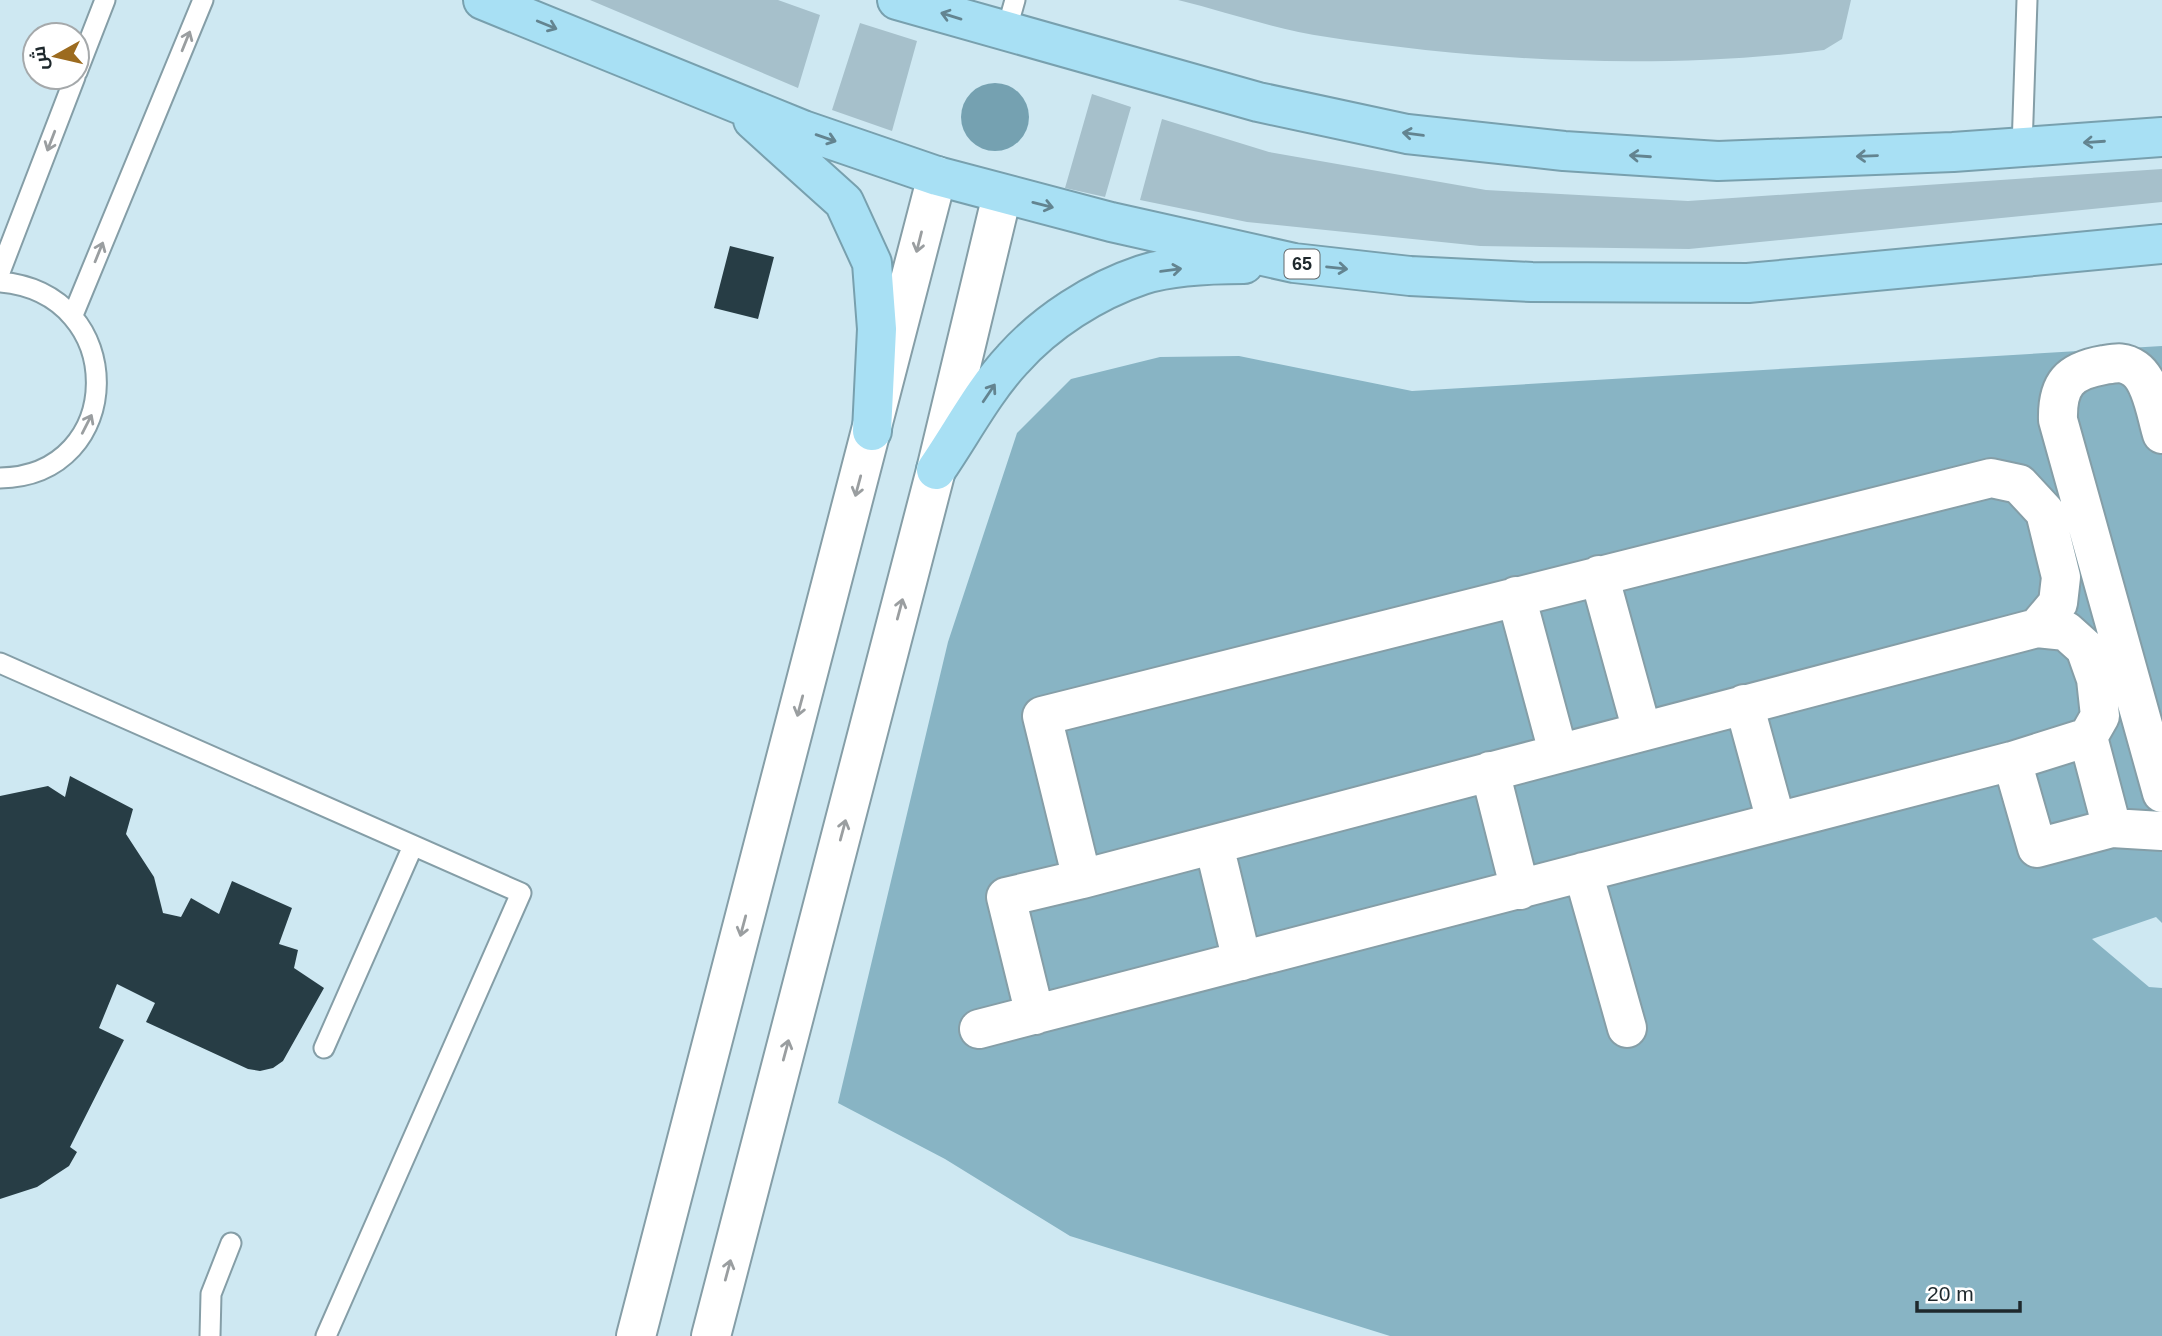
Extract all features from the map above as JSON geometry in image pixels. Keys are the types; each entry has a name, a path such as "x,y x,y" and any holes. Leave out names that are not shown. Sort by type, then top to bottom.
{"highway":[{"name":"65","path":"483,0 728,97 803,130 937,176 1002,195 1294,263 1410,276 1532,282 1748,283 2162,244"},
{"path":"897,0 1010,16 1258,102 1420,135 1564,151 1718,161 2021,148 2162,137"},
{"path":"728,97 844,202 872,263 877,330 872,430"},
{"path":"936,470 1011,360 1046,326 1097,295 1144,274 1213,264 1294,263"}],"street":[{"path":"636,1336 937,176"},
{"path":"711,1336 936,470 1002,195"},
{"path":"2162,434 2146,383 2137,370 2122,362 2077,371 2064,385 2058,401 2058,420 2162,793"},
{"path":"1082,879 1042,716 1991,478 2019,484 2045,512 2062,577 2058,603 2037,628"},
{"path":"1599,575 1642,731"},
{"path":"1516,596 1558,752"},
{"path":"979,1029 1035,1015 1242,961 1520,890 2012,761 2088,737 2100,716 2096,679 2085,648 2066,631 2037,628 1558,752 1214,845 1006,897 1035,1015"},
{"path":"1745,704 1776,821"},
{"path":"2088,737 2112,828"},
{"path":"2012,761 2037,848 2112,828 2162,831"},
{"path":"1490,771 1520,890"},
{"path":"1214,845 1242,961"},
{"path":"1583,872 1627,1028"}],"lane":[{"path":"91,36 105,0"},
{"path":"73,315 203,0"},
{"path":"2021,148 2026,0"},
{"path":"0,272 70,91"},
{"path":"0,282 38,290 57,300 73,315 88,337 96,362 98,388 92,414 80,438 62,457 39,471 0,478"},
{"path":"0,663 521,893 326,1336"},
{"path":"324,1048 413,846"},
{"path":"210,1336 211,1294 231,1243"}],"shaded area":[{"path":"590,0 778,0 820,15 798,88"},
{"path":"1178,0 1851,0 1842,39 1824,50 1701,60 1638,61 1512,57 1388,46 1290,30"},
{"path":"860,23 917,41 892,131 832,110"},
{"path":"995,83 1008,86 1019,93 1026,104 1029,117 1026,130 1019,141 1008,148 995,151 982,148 971,141 964,130 961,117 964,104 971,93 982,86"},
{"path":"1092,94 1131,107 1105,197 1065,188"},
{"path":"1162,119 1269,152 1486,190 1688,201 2162,169 2162,202 1689,249 1480,246 1247,222 1140,200"},
{"path":"2162,346 2162,923 2156,917 2092,939 2149,987 2162,988 2162,1336 1390,1336 1070,1236 945,1159 838,1103 948,642 1017,433 1071,379 1160,357 1239,356 1412,391"}],"building":[{"path":"730,246 774,257 758,319 714,308"},
{"path":"70,776 133,809 126,834 154,877 163,913 181,917 191,898 219,914 232,881 292,908 279,944 298,950 294,968 324,988 283,1061 273,1068 260,1071 248,1069 146,1022 155,1003 117,984 99,1028 124,1040 70,1147 77,1152 69,1166 37,1187 0,1199 0,796 48,786 65,797"}]}
